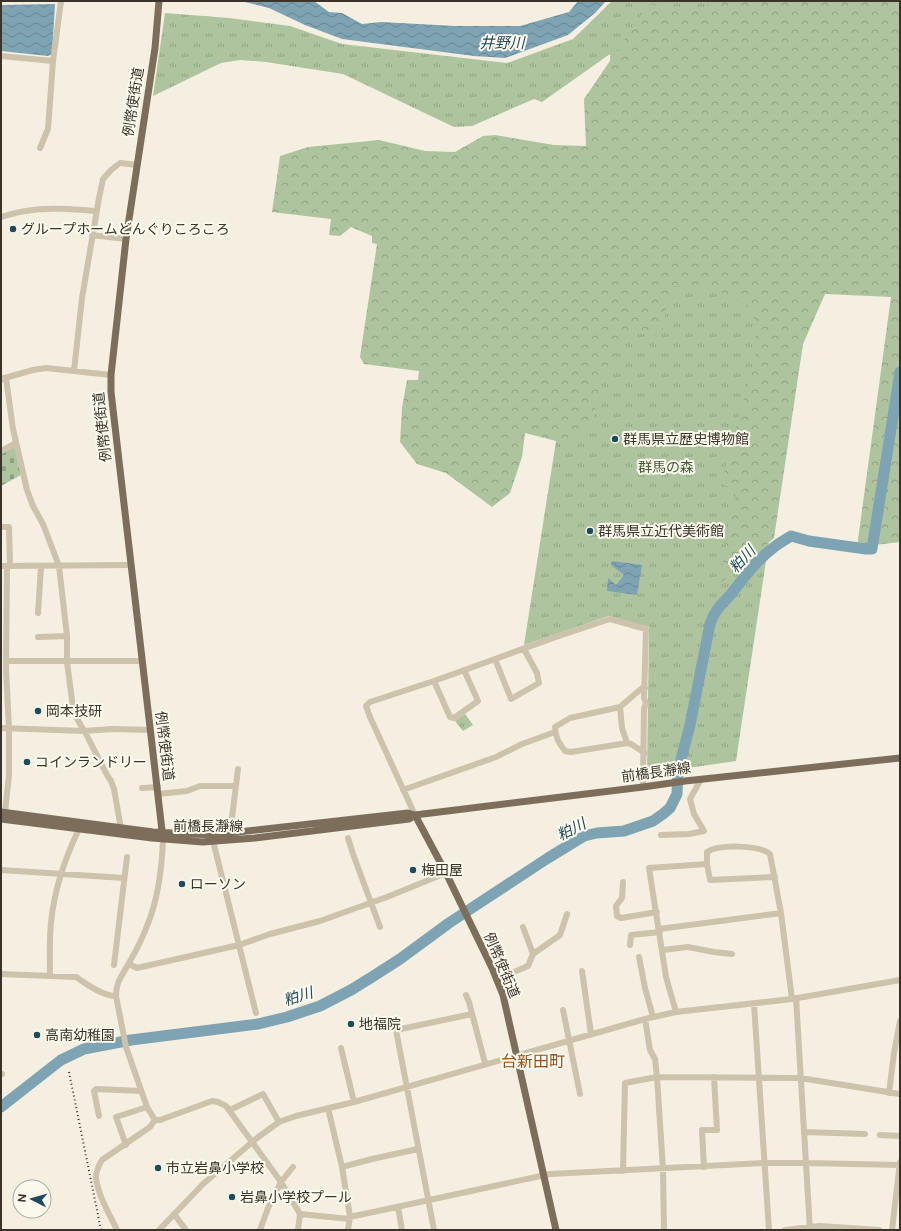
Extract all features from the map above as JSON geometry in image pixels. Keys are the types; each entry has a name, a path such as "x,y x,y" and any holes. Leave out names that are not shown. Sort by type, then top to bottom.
{"main road":[{"name":"例幣使街道","path":"159,1 155,48 126,240 111,375 111,392 163,836"},
{"name":"前橋長瀞線","path":"1,819 79,829 163,836 230,834 408,813 415,815 644,788 701,779 900,758"},
{"name":"前橋長瀞線","path":"3,812 119,827 203,842 255,838 409,819 415,815"},
{"name":"例幣使街道","path":"415,815 446,873 497,979 505,1003 556,1230"}],"street":[{"path":"40,148 48,129 53,61 61,1"},
{"path":"1,56 53,61"},
{"path":"74,371 82,298 96,211 103,179 120,163 137,165"},
{"path":"1,217 25,211 49,209 96,211"},
{"path":"92,235 126,240"},
{"path":"111,375 46,368 33,370 3,379 27,490 32,506 43,524 58,566 67,636 67,662 73,708 76,717 111,781 120,822 119,827"},
{"path":"1,451 16,443"},
{"path":"1,528 9,528 6,566 6,661 9,728 8,775 3,812"},
{"path":"6,566 41,567 131,565"},
{"path":"38,613 41,567"},
{"path":"415,815 366,706 370,702 610,619 646,629 644,788"},
{"path":"38,637 67,636"},
{"path":"495,659 511,698 539,682 537,673 524,649"},
{"path":"6,661 142,661"},
{"path":"434,681 450,717 454,718 478,701 464,670"},
{"path":"645,688 642,688 620,707 570,718 555,727 558,742 565,751 571,752 627,743 645,753"},
{"path":"620,707 622,728 627,743"},
{"path":"1,728 84,731 112,728 150,730"},
{"path":"403,790 496,757 522,744 555,732"},
{"path":"230,834 238,768"},
{"path":"661,835 689,834 704,831 694,814 690,799 701,779"},
{"path":"142,788 187,791 200,786 236,786"},
{"path":"50,976 51,922 53,906 61,874 79,829"},
{"path":"155,1120 147,1107 126,1047 116,996 118,982 129,964 148,925 160,877 163,836"},
{"path":"348,838 380,927"},
{"path":"213,841 256,1013"},
{"path":"775,877 710,880 707,864 707,852 713,849 741,847 766,850 770,854 775,877 781,913 794,999 810,1228"},
{"path":"114,966 127,856"},
{"path":"676,1012 666,977 660,930 649,868 707,864"},
{"path":"1,870 124,878"},
{"path":"129,964 137,968 239,945 270,934 320,921 372,903 446,873"},
{"path":"623,882 622,898 616,906 617,916 620,918 657,912"},
{"path":"630,945 631,935 781,913"},
{"path":"497,979 528,966 533,954 560,936 567,914"},
{"path":"523,927 533,954"},
{"path":"663,950 688,947 732,954"},
{"path":"639,957 645,988 653,1017"},
{"path":"582,971 591,1034"},
{"path":"1,974 76,977 85,984 110,997 116,996"},
{"path":"159,1230 203,1184 252,1142 279,1122 296,1116 354,1102 485,1063 653,1017 676,1012 794,999 900,980"},
{"path":"466,995 485,1063"},
{"path":"754,1004 768,1230"},
{"path":"563,1010 580,1094"},
{"path":"434,1230 396,1030 472,1014"},
{"path":"645,1019 650,1050 655,1059 657,1077 663,1169 664,1230"},
{"path":"889,1093 900,1021"},
{"path":"342,1048 354,1102"},
{"path":"623,1171 625,1083 657,1077 800,1078 900,1094"},
{"path":"704,1166 702,1130 717,1130 714,1077"},
{"path":"100,1116 94,1090 142,1091"},
{"path":"230,1110 263,1094 279,1122"},
{"path":"155,1120 160,1120 212,1102 218,1102 226,1106 281,1182 300,1214 298,1230"},
{"path":"126,1145 116,1117 147,1107"},
{"path":"328,1108 342,1167 349,1218 348,1230"},
{"path":"117,1230 103,1200 96,1176 98,1166 102,1160 150,1128 155,1120"},
{"path":"804,1132 865,1134"},
{"path":"880,1135 900,1136"},
{"path":"342,1167 418,1149"},
{"path":"892,1230 900,1161"},
{"path":"300,1214 349,1218 544,1175 765,1163 900,1166"},
{"path":"260,1230 268,1208 281,1182 293,1166"},
{"path":"398,1207 402,1230"},
{"path":"174,1214 186,1230"},
{"path":"784,1230 820,1226 879,1230"}],"green space":[{"name":"群馬の森","path":"612,1 854,1 736,761 647,774 649,627 609,616 524,645 556,441 611,126 610,54 542,102 534,99 472,126 454,127 343,74 266,62 240,60 221,63 153,96 165,13 229,18 290,26 342,44 507,63 573,39"},
{"path":"708,1 900,1 900,542 857,547 891,297 825,294 803,344 774,538 719,584 736,491 721,483 757,351 753,309 715,289 670,286 661,337 621,330 612,374 600,377 593,424 568,441 556,441 525,433 522,457 510,493 492,507 446,473 417,464 400,442 402,408 407,380 418,380 419,371 364,364 360,357 377,244 372,243 372,236 351,227 340,236 329,235 331,219 272,212 280,156 308,147 379,140 425,151 455,152 483,136 495,135 554,145 586,146 584,99 648,5 707,8"},
{"path":"15,447 21,475 1,486 1,454"},
{"path":"465,714 473,725 463,731 455,721"}],"water":[{"name":"井野川","path":"241,1 314,1 329,12 342,13 362,24 381,22 455,26 520,26 569,12 578,1 606,1 595,13 568,35 505,58 474,56 342,39 305,25 269,8"},
{"path":"55,4 52,54 48,56 1,51 1,5"},
{"path":"612,561 642,565 637,595 607,591 608,578 616,585 624,575 611,565"}],"waterway":[{"name":"粕川","path":"1,1107 61,1060 84,1049 131,1040 258,1024 287,1017 320,1006 351,990 400,959 449,923 584,836 597,833 624,831 653,821 663,814 670,808 677,794 678,771 690,725 710,624 718,609 752,567 775,546 791,536 809,541 872,549 900,372"}],"railway":[{"path":"69,1072 101,1230"}],"place":[{"name":"グループホームどんぐりころころ","path":"13,229"},
{"name":"群馬県立歴史博物館","path":"615,439"},
{"name":"群馬県立近代美術館","path":"590,531"},
{"name":"岡本技研","path":"38,711"},
{"name":"コインランドリー","path":"27,762"},
{"name":"梅田屋","path":"413,870"},
{"name":"ローソン","path":"182,884"},
{"name":"地福院","path":"351,1024"},
{"name":"高南幼稚園","path":"37,1035"},
{"name":"市立岩鼻小学校","path":"158,1168"},
{"name":"岩鼻小学校プール","path":"232,1197"}],"district":[{"name":"台新田町","path":"533,1061"}]}
